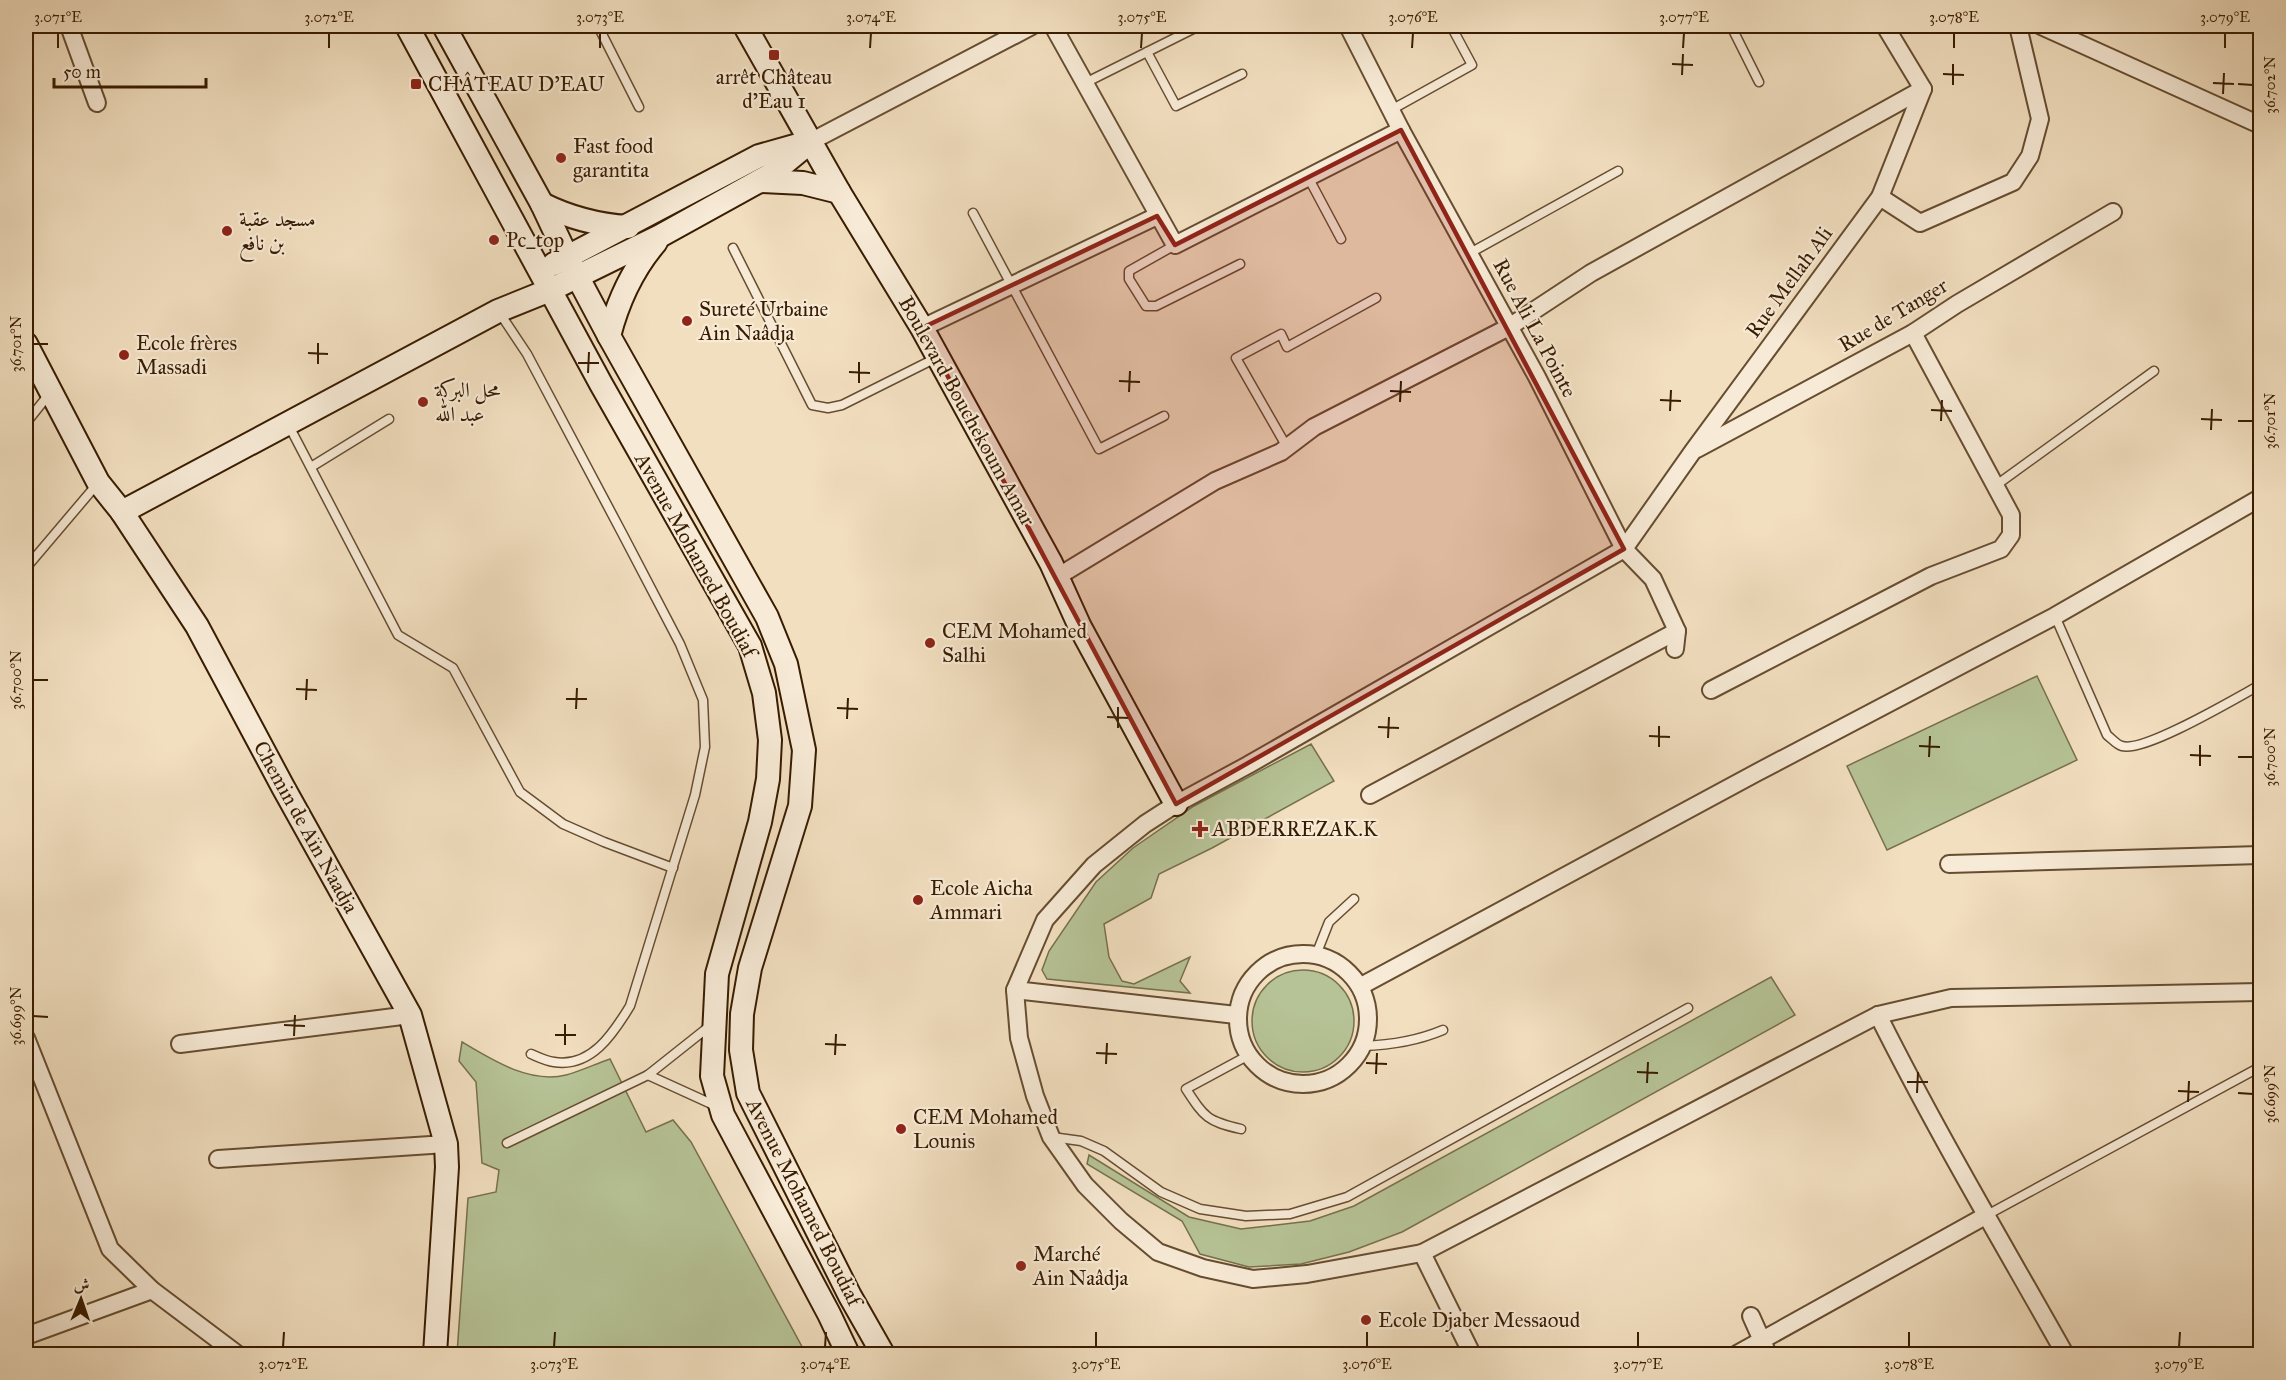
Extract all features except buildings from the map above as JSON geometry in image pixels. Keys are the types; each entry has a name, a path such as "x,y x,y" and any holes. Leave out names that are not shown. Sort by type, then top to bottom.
{"main road":[{"name":"Avenue Mohamed Boudiaf","path":"406,26 545,281 750,646 765,693 770,740 768,779 754,845 717,974 712,1076 721,1108 848,1354"},
{"name":"Avenue Mohamed Boudiaf","path":"444,26 542,204 609,336 767,617 786,664 804,750 800,806 750,968 742,1014 741,1050 748,1093 850,1296 883,1354"},
{"name":"Boulevard Bouchekoum Amar","path":"745,26 839,192 922,328 1051,563 1080,627 1176,804"},
{"path":"545,281 579,277 660,236 760,181 779,169 810,142"},
{"path":"122,512 498,311 545,281 567,256 628,227 759,156 810,142"},
{"path":"760,181 803,183 839,192"},
{"path":"542,204 584,220 628,227"},
{"path":"609,336 619,304 633,273 660,236"},
{"name":"Chemin de Aïn Naadja","path":"26,344 98,482 122,512 197,626 283,787 410,1015 446,1144 447,1167 435,1354"}],"street":[{"path":"69,26 97,103"},
{"path":"810,142 1032,26"},
{"path":"1053,26 1174,245 1401,130"},
{"name":"Rue Ali La Pointe","path":"1348,26 1401,130 1542,387 1624,549 1653,579 1677,631"},
{"path":"1057,578 1215,481 1288,448 1314,427 1509,327 1591,273 1923,89 1885,26"},
{"path":"1880,197 1920,223 2013,182 2030,156 2040,119 2018,26"},
{"path":"2041,26 2260,125"},
{"name":"Rue Mellah Ali","path":"1624,549 1693,451 1880,197 1923,89"},
{"name":"Rue de Tanger","path":"1693,451 1913,333 1957,304 2113,212"},
{"path":"922,328 1157,216"},
{"path":"1711,690 1931,576 2001,549 2011,535 2011,515 1913,333"},
{"path":"1361,986 1756,773 2055,616 2260,498"},
{"path":"1624,549 1176,804 1145,824 1094,865 1045,920 1016,990 1019,1038 1035,1096 1051,1137 1085,1185 1121,1221 1158,1252 1203,1268 1253,1279 1307,1274 1422,1252 1878,1015 1951,998 2260,992"},
{"path":"1675,649 1677,631"},
{"path":"1370,795 1677,631"},
{"path":"1949,864 2260,855"},
{"path":"1293,954 1316,955 1335,962 1349,971 1361,986 1369,1019 1363,1046 1345,1070 1329,1080 1307,1085 1287,1083 1266,1074 1254,1063 1242,1043 1236,1015 1252,978 1274,960 1293,954"},
{"path":"1016,990 1236,1015"},
{"path":"180,1044 410,1015"},
{"path":"1878,1015 1920,1098 2066,1354"},
{"path":"26,1038 110,1249 152,1290 231,1353"},
{"path":"218,1159 446,1144"},
{"path":"1737,1354 1764,1348 1987,1215"},
{"path":"1422,1252 1472,1354"},
{"path":"26,1336 152,1290"},
{"path":"1751,1316 1764,1348"}],"lane":[{"path":"598,26 639,107"},
{"path":"1084,83 1199,26"},
{"path":"1391,110 1472,65 1451,26"},
{"path":"1731,26 1759,82"},
{"path":"1147,52 1176,106 1242,74"},
{"path":"1470,253 1618,171"},
{"path":"1308,177 1341,239"},
{"path":"973,213 1099,449 1164,416"},
{"path":"1174,245 1130,271 1130,279 1146,306 1156,306 1240,264"},
{"path":"733,248 812,405 828,408 842,405 938,357"},
{"path":"1288,448 1236,358 1281,334 1287,347 1376,298"},
{"path":"498,311 526,354 622,533 680,644 703,700 705,747 695,795 630,1006 616,1029 597,1051 577,1062 553,1062 531,1054"},
{"path":"1995,486 2154,371"},
{"path":"26,423 51,392"},
{"path":"310,467 389,418"},
{"path":"288,424 398,635 453,668 520,792 563,824 604,843 673,868"},
{"path":"26,568 98,482"},
{"path":"2055,616 2107,735 2121,746 2137,746 2159,738 2260,685"},
{"path":"1316,955 1329,922 1353,899"},
{"path":"1051,1137 1081,1141 1104,1151 1161,1192 1200,1209 1246,1216 1290,1214 1347,1197 1688,1008"},
{"path":"507,1143 648,1076 713,1023"},
{"path":"1363,1046 1392,1045 1419,1040 1443,1030"},
{"path":"1241,1130 1217,1124 1203,1115 1186,1089 1249,1055"},
{"path":"1987,1215 2260,1067"},
{"path":"648,1076 721,1108"}],"highlighted area":[{"path":"1401,130 1624,549 1176,804 922,328 1157,216 1175,245"}],"green space":[{"path":"2037,676 2077,760 1887,850 1847,766"},
{"path":"1311,744 1334,781 1212,848 1159,874 1151,898 1104,924 1109,957 1122,981 1134,984 1190,957 1180,981 1190,993 1047,979 1042,970 1049,951 1096,882 1133,848 1194,806"},
{"path":"1303,970 1323,974 1339,985 1350,1001 1354,1021 1350,1041 1339,1057 1323,1068 1303,1072 1283,1068 1267,1057 1256,1041 1252,1021 1256,1001 1267,985 1283,974"},
{"path":"1771,977 1795,1015 1402,1232 1349,1252 1301,1264 1249,1267 1200,1254 1182,1221 1087,1164 1089,1155 1189,1217 1241,1229 1310,1221 1354,1206"},
{"path":"462,1042 512,1069 539,1076 566,1075 610,1059 646,1132 673,1120 691,1142 806,1354 457,1354 468,1198 496,1192 499,1170 482,1163 476,1082 459,1061"}],"place":[{"name":"arrêt Château d'Eau 1","path":"774,55"},
{"name":"CHÂTEAU D'EAU","path":"416,84"},
{"name":"Fast food garantita","path":"561,158"},
{"name":"مسجد عقبة بن نافع","path":"227,231"},
{"name":"Pc_top","path":"494,240"},
{"name":"Sureté Urbaine Ain Naâdja","path":"687,321"},
{"name":"Ecole frères Massadi","path":"124,355"},
{"name":"محل البركة عبد الله","path":"423,402"},
{"name":"CEM Mohamed Salhi","path":"930,643"},
{"name":"ABDERREZAK.K","path":"1200,829"},
{"name":"Ecole Aicha Ammari","path":"918,900"},
{"name":"CEM Mohamed Lounis","path":"901,1129"},
{"name":"Marché Ain Naâdja","path":"1021,1266"},
{"name":"Ecole Djaber Messaoud","path":"1366,1320"}]}
